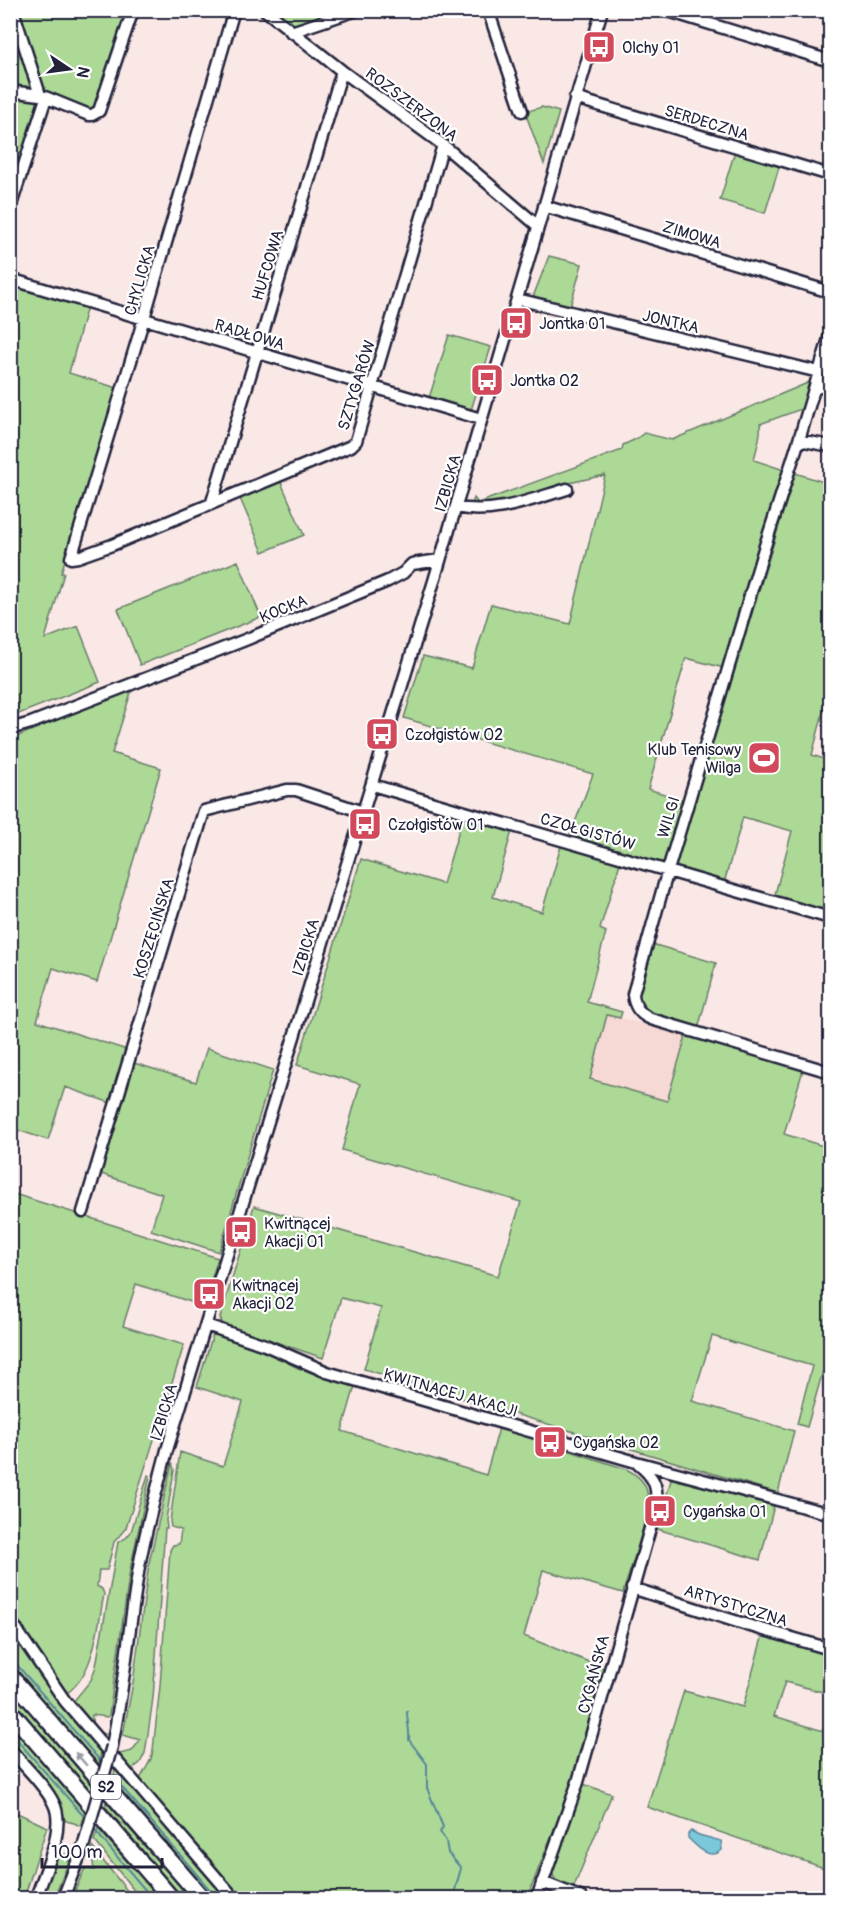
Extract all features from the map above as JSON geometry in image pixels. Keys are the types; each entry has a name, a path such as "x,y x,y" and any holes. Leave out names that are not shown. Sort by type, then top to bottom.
{"highway":[{"name":"S2","path":"10,1676 201,1899"},
{"name":"S2","path":"10,1711 171,1899"}],"street":[{"path":"10,208 43,96 12,10"},
{"path":"10,91 43,96 89,115 99,111 133,10"},
{"name":"CHYLICKA","path":"71,558 234,10"},
{"name":"ROZSZERZONA","path":"265,10 342,71 443,145 538,226"},
{"path":"291,32 357,10"},
{"path":"488,10 522,111"},
{"name":"IZBICKA","path":"63,1899 83,1847 112,1746 127,1660 139,1565 167,1450 440,560 602,10"},
{"path":"665,10 831,61"},
{"name":"HUFCOWA","path":"212,502 342,71"},
{"name":"SERDECZNA","path":"575,98 831,175"},
{"name":"SZTYGARÓW","path":"71,558 112,544 351,446 356,441 443,145"},
{"name":"ZIMOWA","path":"544,206 831,292"},
{"name":"RADŁOWA","path":"10,279 481,419"},
{"name":"JONTKA","path":"517,299 819,372"},
{"name":"WILGI","path":"831,336 763,552 633,994 634,1004 640,1013 651,1019 831,1072"},
{"path":"814,389 831,383"},
{"path":"800,440 831,446"},
{"path":"456,507 465,510 491,508 567,489"},
{"name":"KOCKA","path":"10,729 31,723 245,640 377,585 403,573 412,564 440,560"},
{"name":"CZOŁGISTÓW","path":"372,785 831,918"},
{"name":"KOSZĘCIŃSKA","path":"83,1212 204,812 286,790 296,790 363,812"},
{"name":"KWITNĄCEJ AKACJI","path":"206,1325 265,1345 327,1372 636,1462 831,1514"},
{"name":"CYGAŃSKA","path":"537,1899 578,1782 655,1511 658,1496 654,1483 648,1472 636,1462"},
{"name":"ARTYSTYCZNA","path":"632,1588 831,1649"},
{"path":"10,1620 65,1701 234,1899"},
{"path":"10,1749 51,1798 58,1818 56,1838 36,1899"},
{"path":"542,1881 582,1899"}],"shaded area":[{"path":"607,1014 686,1036 667,1101 589,1079"}],"green space":[{"path":"15,11 128,11 94,111 44,94"},
{"path":"275,11 348,11 298,27"},
{"path":"10,16 33,88 11,86"},
{"path":"11,94 43,99 11,198"},
{"path":"542,107 559,112 544,164 525,112"},
{"path":"735,151 780,164 765,213 720,200"},
{"path":"549,256 582,264 570,307 533,297"},
{"path":"11,284 87,306 69,373 117,388 61,573 64,573 45,639 78,626 100,682 11,717"},
{"path":"449,335 491,347 471,410 429,398"},
{"path":"810,382 804,408 760,424 760,437 754,460 784,470 724,668 686,658 648,789 684,800 664,863 570,836 593,774 404,718 423,656 472,668 491,604 570,624 605,475 551,487 537,495 503,503 471,507 474,498 478,503 622,450 623,445 644,433 672,440"},
{"path":"795,473 830,484 830,686 812,755 830,761 830,913 774,898 792,831 743,817 724,883 674,868"},
{"path":"280,480 304,535 263,552 239,496"},
{"path":"238,561 261,617 140,665 118,609"},
{"path":"132,689 112,753 161,768 97,982 53,968 37,1021 127,1050 111,1103 65,1087 48,1140 11,1128 11,739"},
{"path":"463,816 512,831 493,897 542,912 561,846 620,863 600,929 606,932 587,1002 622,1012 620,1018 607,1015 590,1079 667,1101 686,1036 803,1070 784,1134 830,1148 830,1373 823,1371 807,1427 797,1424 812,1366 712,1336 692,1401 794,1431 778,1493 364,1369 381,1308 341,1298 323,1358 223,1324 220,1318 254,1206 498,1276 521,1202 342,1150 360,1084 297,1065 361,859 443,884"},
{"path":"652,944 716,963 698,1029 646,1013 641,1006 639,989"},
{"path":"207,1048 273,1070 219,1252 151,1230 162,1194 101,1174 134,1063 196,1082"},
{"path":"11,1193 218,1258 203,1306 136,1284 123,1326 184,1345 126,1528 114,1542 107,1570 99,1570 97,1586 104,1594 94,1648 84,1674 67,1693 54,1683 11,1615"},
{"path":"213,1334 273,1355 298,1368 355,1386 342,1431 486,1475 499,1428 626,1469 644,1484 648,1501 646,1513 623,1593 543,1570 524,1636 604,1668 569,1791 527,1898 238,1898 139,1781 151,1759 153,1750 170,1550 173,1545 179,1544 181,1530 171,1527 170,1521 180,1452 223,1466 243,1402 197,1387"},
{"path":"172,1463 174,1470 166,1520 167,1528 165,1528 153,1698 145,1753 140,1763 131,1770 118,1759 119,1754 132,1751 140,1740 123,1735 133,1683 149,1563"},
{"path":"673,1473 775,1502 760,1560 657,1529"},
{"path":"148,1475 150,1476 130,1570 109,1715 107,1717 92,1715 94,1727 105,1734 103,1742 73,1702 91,1680 96,1666 118,1542 131,1532"},
{"path":"10,1627 102,1749 98,1766 11,1664"},
{"path":"763,1634 830,1654 830,1694 785,1682 774,1716 830,1733 830,1870 647,1807 684,1691 743,1707"},
{"path":"11,1690 93,1786 91,1791 11,1698"},
{"path":"10,1724 85,1811 80,1826 66,1821 11,1745"},
{"path":"116,1766 230,1898 212,1898 112,1783"},
{"path":"583,1784 612,1794 573,1889 556,1881 551,1871"},
{"path":"106,1802 190,1898 183,1898 105,1806"},
{"path":"11,1810 47,1827 24,1898 11,1898"},
{"path":"98,1829 160,1898 140,1898 94,1840"},
{"path":"92,1847 133,1898 72,1898 84,1870 94,1870 93,1862 89,1858"},
{"path":"56,1851 71,1856 54,1898 40,1898"}],"water":[{"path":"691,1831 721,1841 722,1850 713,1854 704,1852 688,1838"}],"waterway":[{"path":"10,1657 103,1764"},
{"path":"407,1711 409,1740 427,1764 427,1788 443,1827 440,1832 446,1841 448,1853 461,1868 453,1898"},
{"path":"10,1732 87,1820"},
{"path":"108,1771 217,1898"},
{"path":"92,1827 152,1898"}],"place":[{"name":"Olchy 01","path":"599,47"},
{"name":"Jontka 01","path":"516,323"},
{"name":"Jontka 02","path":"487,380"},
{"name":"Czołgistów 02","path":"382,734"},
{"name":"Klub Tenisowy Wilga","path":"764,758"},
{"name":"Czołgistów 01","path":"365,824"},
{"name":"Kwitnącej Akacji 01","path":"241,1232"},
{"name":"Kwitnącej Akacji 02","path":"209,1294"},
{"name":"Cygańska 02","path":"550,1442"},
{"name":"Cygańska 01","path":"660,1511"}]}
